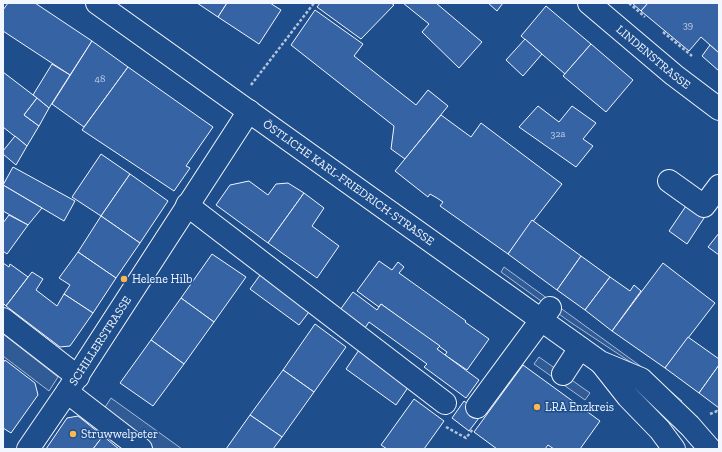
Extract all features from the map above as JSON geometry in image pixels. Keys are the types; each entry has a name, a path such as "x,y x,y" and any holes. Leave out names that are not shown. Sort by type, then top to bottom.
{"main road":[{"name":"ÖSTLICHE KARL-FRIEDRICH-STRASSE","path":"97,3 249,111 545,314 580,348 600,362 641,379 690,426 710,449"},
{"name":"LINDENSTRASSE","path":"589,3 656,60 719,109"},
{"name":"SCHILLERSTRASSE","path":"28,449 72,384 249,111"},
{"path":"669,182 704,206 719,186"},
{"path":"187,205 445,403"},
{"path":"477,407 545,314"},
{"path":"3,319 72,384 131,446"},
{"path":"563,374 580,348"},
{"name":"ÖSTLICHE KARL-FRIEDRICH-STRASSE","path":"600,362 628,397 660,430 674,449"}],"path":[{"path":"263,70 314,3"},
{"path":"629,3 649,20"},
{"path":"659,29 692,56"}],"shaded area":[{"path":"504,267 639,365 682,401 679,405 635,365 570,322 501,272"},
{"path":"3,334 58,377 49,391 3,356"},
{"path":"539,357 590,393 585,400 534,364"},
{"path":"111,398 182,449 152,449 102,412"}],"building":[{"path":"8,3 35,3 92,41 70,75 3,31 3,10"},
{"path":"197,3 227,3 218,17"},
{"path":"227,3 270,3 281,10 259,44 218,17"},
{"path":"320,3 391,3 394,5 361,39 317,7"},
{"path":"403,3 436,3 482,42 459,68 422,32 429,24"},
{"path":"488,3 503,3 497,11"},
{"path":"632,3 648,3 641,11"},
{"path":"648,3 719,3 719,53 701,37 689,51 641,11"},
{"path":"546,6 591,44 565,74 521,36"},
{"path":"315,10 363,44 354,56 416,105 428,90 448,106 405,159 391,149 394,126 291,45"},
{"path":"525,39 542,54 523,76 506,60"},
{"path":"92,41 128,67 84,127 52,104"},
{"path":"591,44 633,80 606,112 563,76"},
{"path":"710,45 719,53 719,71 702,56"},
{"path":"52,64 70,75 49,108 33,95"},
{"path":"128,67 213,127 186,166 190,168 174,191 82,130"},
{"path":"3,72 37,98 24,115 39,126 27,146 3,127"},
{"path":"37,98 49,108 39,126 24,115"},
{"path":"538,106 559,122 572,106 596,123 583,139 593,146 576,167 519,127"},
{"path":"441,115 471,137 481,123 562,184 508,254 440,206 443,202 430,194 428,197 395,171"},
{"path":"15,136 27,146 16,165 3,154 3,151"},
{"path":"101,154 130,174 101,216 72,197"},
{"path":"13,167 75,201 64,221 3,185"},
{"path":"130,174 168,201 140,243 101,216"},
{"path":"249,181 268,195 276,184 288,183 304,193 268,243 216,205 230,185"},
{"path":"3,185 42,208 28,225 3,211"},
{"path":"304,193 324,208 312,226 339,246 317,278 268,243"},
{"path":"688,203 706,215 687,244 669,231"},
{"path":"9,215 28,225 7,254 3,251 3,223"},
{"path":"101,216 140,243 116,278 78,252"},
{"path":"532,220 581,256 557,290 508,254"},
{"path":"719,233 719,255 708,247"},
{"path":"78,252 116,278 93,313 64,294 70,285 59,278"},
{"path":"212,254 246,277 214,322 181,298"},
{"path":"581,256 610,277 585,310 557,290"},
{"path":"379,261 392,270 398,262 404,267 399,273 489,339 467,370 445,355 447,352 381,304 379,307 357,291"},
{"path":"3,263 9,267 10,264 28,277 6,306 3,303"},
{"path":"663,263 715,303 665,368 612,331"},
{"path":"263,271 312,308 299,325 250,289"},
{"path":"32,272 43,279 36,290 57,306 64,294 93,313 70,346 60,347 6,306"},
{"path":"610,277 630,291 634,285 641,291 612,331 585,310"},
{"path":"353,292 377,310 381,304 440,346 437,349 479,380 466,398 424,367 427,364 369,322 365,328 340,310"},
{"path":"181,298 214,322 184,364 151,340"},
{"path":"315,324 346,347 314,392 283,370"},
{"path":"688,337 719,359 719,365 699,393 665,368"},
{"path":"151,340 184,364 153,406 120,383"},
{"path":"359,350 409,386 396,405 346,369"},
{"path":"5,360 35,383 38,395 11,433 3,428 3,363"},
{"name":"LRA Enzkreis","path":"523,365 600,421 580,449 554,449 548,445 545,449 497,449 474,432"},
{"path":"719,365 719,408 699,393"},
{"path":"283,370 314,392 282,437 250,415"},
{"path":"414,399 444,421 424,449 387,449 381,445"},
{"path":"464,401 482,414 469,431 452,418"},
{"path":"250,415 282,437 273,449 226,449"},
{"path":"78,416 103,436 93,449 46,449 67,418"},
{"path":"103,436 119,449 93,449"}],"place":[{"name":"Helene Hilb","path":"124,279"},
{"name":"LRA Enzkreis","path":"537,407"},
{"name":"Struwwelpeter","path":"73,434"}]}
